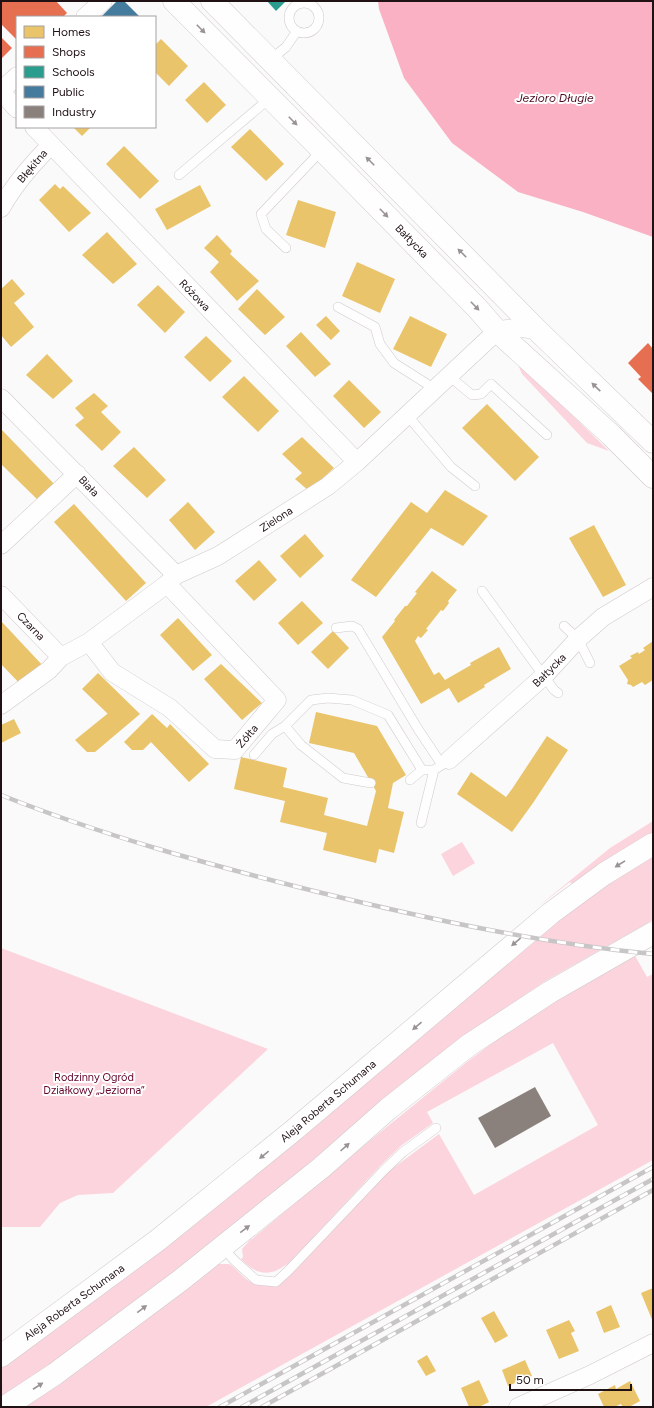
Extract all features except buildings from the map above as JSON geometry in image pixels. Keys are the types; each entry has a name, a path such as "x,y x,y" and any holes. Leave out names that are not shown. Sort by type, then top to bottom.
{"main road":[{"name":"Bałtycka","path":"174,1 478,309 497,331 611,435 653,478"},
{"path":"212,1 538,331 653,442"},
{"name":"Aleja Roberta Schumana","path":"1,1356 158,1240 294,1130 551,913 604,874 653,844"},
{"path":"5,1407 56,1374 222,1247 321,1168 388,1109 469,1045 550,992 653,933"}],"street":[{"path":"86,16 103,1"},
{"path":"16,77 1,91 16,108"},
{"name":"Różowa","path":"35,128 357,462"},
{"name":"Błękitna","path":"1,208 32,163 50,144"},
{"path":"497,331 511,328 525,328 538,331"},
{"name":"Zielona","path":"1,705 49,670 61,657 89,642 172,580 218,556 328,486 357,462 497,331"},
{"name":"Biała","path":"1,398 77,474 172,580"},
{"path":"1,545 77,474"},
{"name":"Żółta","path":"89,642 112,672 170,708 215,749 235,750 277,700 172,580"},
{"name":"Bałtycka","path":"442,765 544,676 578,639 603,616 653,587"},
{"name":"Czarna","path":"1,595 61,657"},
{"path":"518,1407 590,1375 653,1343"}],"lane":[{"path":"270,60 286,46 297,31"},
{"path":"179,175 270,98"},
{"path":"286,248 266,229 261,214 322,150"},
{"path":"338,307 375,327 380,344 394,363 435,389"},
{"path":"450,376 472,395 481,394 491,384 547,435"},
{"path":"407,415 451,467 475,486"},
{"path":"482,591 554,690 558,693"},
{"path":"336,628 352,626 358,629 418,729 442,765"},
{"path":"564,626 578,639 590,664"},
{"path":"254,755 272,734 285,726 311,700 328,698 352,700 388,715 422,770"},
{"path":"285,726 301,746 343,778 371,783"},
{"path":"410,780 422,770 442,765"},
{"path":"421,823 442,765"},
{"path":"222,1247 256,1280 276,1282 288,1272 383,1171 403,1152 436,1128"}],"green space":[{"path":"516,360 609,451 587,443 522,374"},
{"path":"653,821 653,832 620,851 572,884 570,882 535,909 610,848"},
{"path":"462,842 475,863 453,876 441,854"},
{"path":"653,856 653,920 547,980 464,1036 373,1109 238,1223 67,1356 1,1400 1,1365 557,921 616,879"},
{"name":"Rodzinny Ogród Działkowy „Jeziorna”","path":"1,948 268,1049 113,1193 78,1195 60,1203 40,1227 1,1227"},
{"path":"634,954 647,977 653,974 653,1160 206,1407 23,1407 217,1264 229,1264 246,1279 257,1285 273,1284 289,1276 385,1174 439,1134 474,1195 598,1125 553,1043 427,1112 433,1123 402,1145 380,1166 291,1261 284,1266 278,1270 265,1273 253,1269 241,1259 243,1257 242,1249 251,1239 467,1062 519,1023"}],"water":[{"name":"Jezioro Długie","path":"378,1 653,1 653,237 583,212 518,192 452,143 404,78 379,9"}],"railway":[{"path":"1,795 118,837 237,871 318,892 401,912 526,937 653,954"},
{"path":"220,1407 653,1167"},
{"path":"242,1407 653,1179"},
{"path":"262,1407 653,1190"}]}
